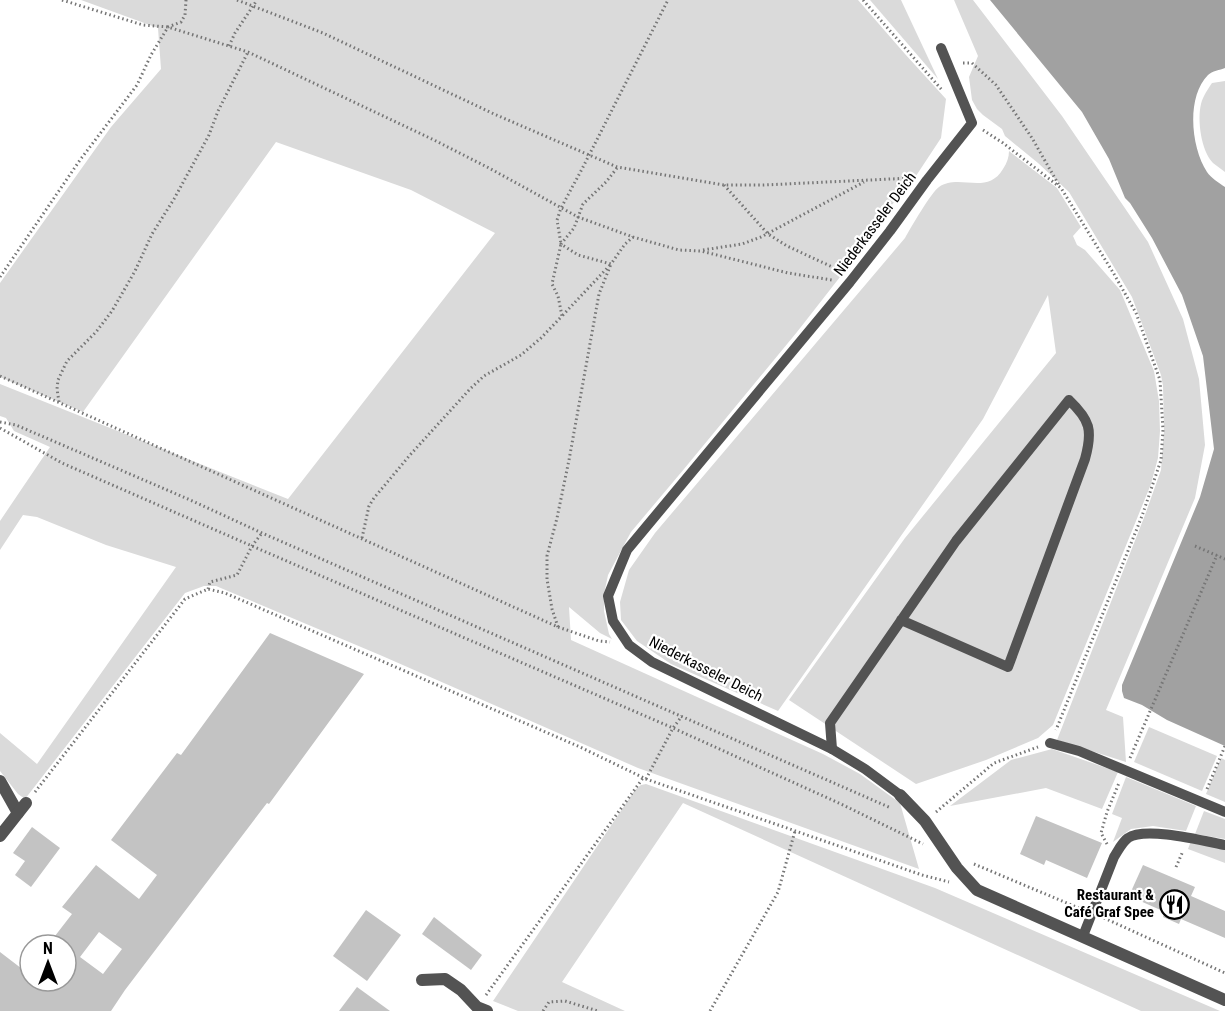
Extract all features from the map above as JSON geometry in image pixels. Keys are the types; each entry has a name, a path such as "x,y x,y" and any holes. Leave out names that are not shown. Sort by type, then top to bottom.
{"street":[{"path":"0,781 22,808 0,836"},
{"name":"Niederkasseler Deich","path":"900,795 925,821 957,868 977,890 1225,1000"},
{"path":"422,980 445,979 482,1009"}],"lane":[{"path":"943,53 972,123"},
{"name":"Niederkasseler Deich","path":"900,795 865,769 832,749 652,662 629,645 613,621 609,596 627,550 850,282 972,123"},
{"path":"832,749 830,723 901,620 956,541 1069,400 1082,413 1089,427 1089,445 1008,667 901,620"},
{"path":"1050,743 1078,751 1225,812"},
{"path":"1083,936 1114,857 1128,838 1140,833 1156,833 1225,845"}],"path":[{"path":"62,0 143,25 168,27 248,52 434,140 578,217 633,237 679,250 701,251 788,273 850,282"},
{"path":"0,277 80,160 137,85 168,27 181,22 185,15 186,0"},
{"path":"237,0 323,33 494,114 617,167 724,185 929,177"},
{"path":"230,46 235,33 257,0"},
{"path":"562,316 558,296 552,284 561,244 557,220 561,208 668,0"},
{"path":"863,0 947,96"},
{"path":"58,402 58,380 67,361 96,332 112,311 135,271 152,234 209,135 218,111 248,52"},
{"path":"925,821 994,763 1050,743 1142,516 1161,460 1163,430 1160,380 1136,313 1114,274 1032,138 996,85 972,63 958,64 943,53"},
{"path":"972,123 1003,142 1061,188"},
{"path":"561,244 574,228 583,204 606,182 617,167"},
{"path":"701,251 742,244 768,234 866,181"},
{"path":"724,185 768,234 787,246 843,272 850,282"},
{"path":"362,538 369,506 374,498 470,388 484,376 521,355 541,338 611,264 633,237"},
{"path":"561,244 578,255 611,264"},
{"path":"558,627 552,609 547,579 547,556 569,460 599,294 611,264"},
{"path":"0,376 558,627 598,641 629,645"},
{"path":"0,422 16,425 188,499 896,810 913,808"},
{"path":"0,428 62,463 673,728 841,804 914,841 945,852"},
{"path":"208,589 210,582 237,575 252,546 262,533"},
{"path":"1195,546 1225,559"},
{"path":"1127,764 1217,555"},
{"path":"22,808 185,598 208,589 225,593 442,687 580,747 644,778 922,875 977,890"},
{"path":"482,1009 644,778 682,716"},
{"path":"1204,796 1225,746"},
{"path":"1114,857 1101,833 1122,777"},
{"path":"710,1011 777,892 795,831"},
{"path":"1176,867 1183,851"},
{"path":"543,1011 549,1002 565,1001 598,1011"}],"shaded area":[{"path":"81,0 858,0 946,99 941,138 910,185 879,219 883,222 797,332 631,532 608,575 604,594 604,611 612,639 600,633 569,607 571,640 823,754 860,774 900,803 919,869 638,768 216,586 204,586 185,593 25,799 18,794 0,771 0,733 37,764 176,567 106,545 37,517 23,515 0,550 0,521 50,447 14,431 6,418 0,416 0,384 288,499 495,233 411,190 276,142 83,412 0,377 0,283 111,127 161,69 158,28"},
{"path":"870,0 901,0 938,79"},
{"path":"954,0 973,0 1062,116 1148,242 1183,319 1199,379 1205,445 1195,498 1106,710 1123,717 1126,762 1057,740 1161,470 1164,431 1161,375 1132,297 1069,192 1005,136 1002,129 983,115 972,100 969,77 978,56"},
{"path":"990,0 1225,0 1225,68 1208,75 1201,84 1196,96 1193,123 1197,150 1202,162 1209,174 1225,187 1225,746 1124,698 1122,691 1122,685 1200,497 1214,449 1203,356 1182,295 1152,238 1125,198 1109,159 1082,112"},
{"path":"1225,81 1225,172 1213,163 1206,151 1201,135 1200,111 1202,101 1212,83"},
{"path":"1009,151 1057,188 1081,227 1073,236 1077,245 1085,250 1120,290 1154,371 1159,401 1158,458 1151,484 1053,725 1038,738 986,760 916,784 789,700 905,538 1056,353 1048,295 983,419 778,711 671,664 637,641 621,620 620,602 629,570 655,533 905,238 936,190 947,183 989,181 1003,169 1008,160"},
{"path":"1149,727 1217,756 1202,791 1134,762"},
{"path":"1052,749 1118,772 1102,809 1046,788 950,806 1011,760"},
{"path":"1221,758 1225,760 1225,802 1206,794"},
{"path":"1126,777 1196,806 1186,831 1153,826 1131,829 1113,842 1122,818 1112,814"},
{"path":"646,784 935,888 1220,1011 1141,1011 683,803 562,982 625,1011 518,1011 493,1001 635,790"},
{"path":"1204,811 1225,819 1225,839 1195,834"},
{"path":"1191,841 1225,847 1225,863 1188,849"}],"building":[{"path":"270,633 364,674 269,804 267,803 111,1011 0,1011 0,952 18,966 18,993 78,993 78,933 57,933 72,914 62,907 96,865 139,899 157,875 111,840 177,753 181,755","holes":["99,932 122,949 103,974 80,957"]},
{"path":"1036,816 1102,843 1087,878 1046,860 1044,865 1020,854"},
{"path":"32,827 60,848 31,887 15,875 25,861 13,853"},
{"path":"1143,865 1195,887 1191,896 1225,911 1225,938 1181,919 1179,924 1163,917 1165,912 1129,896"},
{"path":"366,910 401,935 367,981 333,956"},
{"path":"434,917 482,955 471,970 422,934"},
{"path":"357,987 390,1011 339,1011"}],"place":[{"name":"Restaurant & Café Graf Spee","path":"1175,904"}]}
